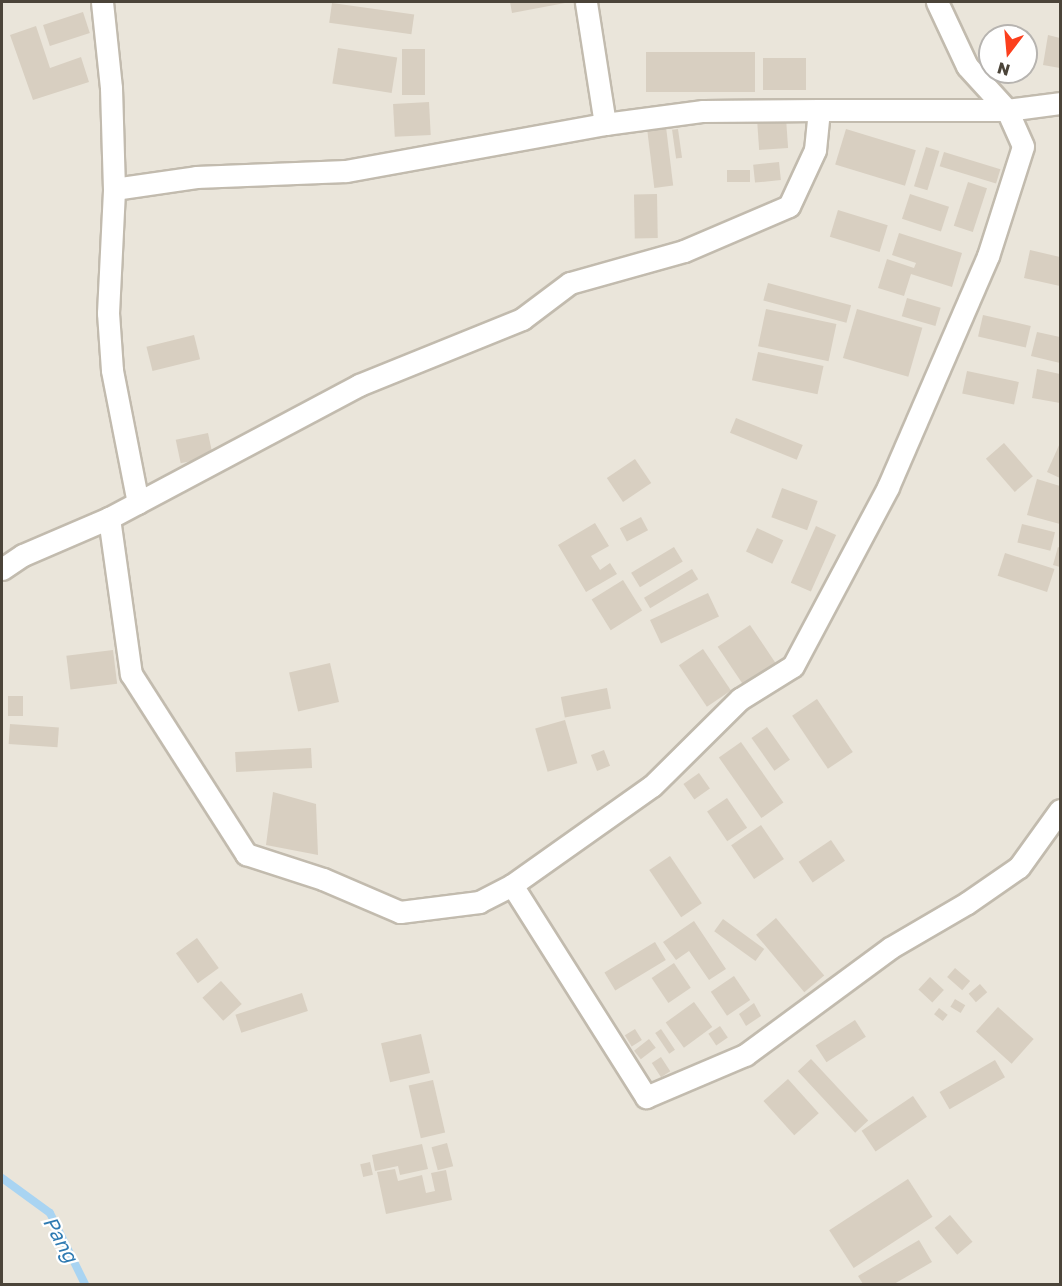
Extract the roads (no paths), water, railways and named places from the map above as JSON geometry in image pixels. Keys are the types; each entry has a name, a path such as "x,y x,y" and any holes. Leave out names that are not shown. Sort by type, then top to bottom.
{"street":[{"path":"102,2 111,88 114,189 108,313 112,370 138,503"},
{"path":"586,2 605,124"},
{"path":"109,518 131,674 246,854 323,879 400,912 479,902 512,885 652,786 740,699 792,666 888,487 988,256 1023,146 1007,110 968,66 937,2"},
{"path":"114,189 196,177 346,171 605,124 703,111 1007,110 1060,103"},
{"path":"2,569 23,555 109,518 359,385 522,319 570,283 684,251 789,206 815,150 819,110"},
{"path":"512,885 646,1097 745,1055 890,948 968,903 1019,867 1060,810"}],"waterway":[{"name":"Pang","path":"2,1178 50,1213 85,1284"}]}
